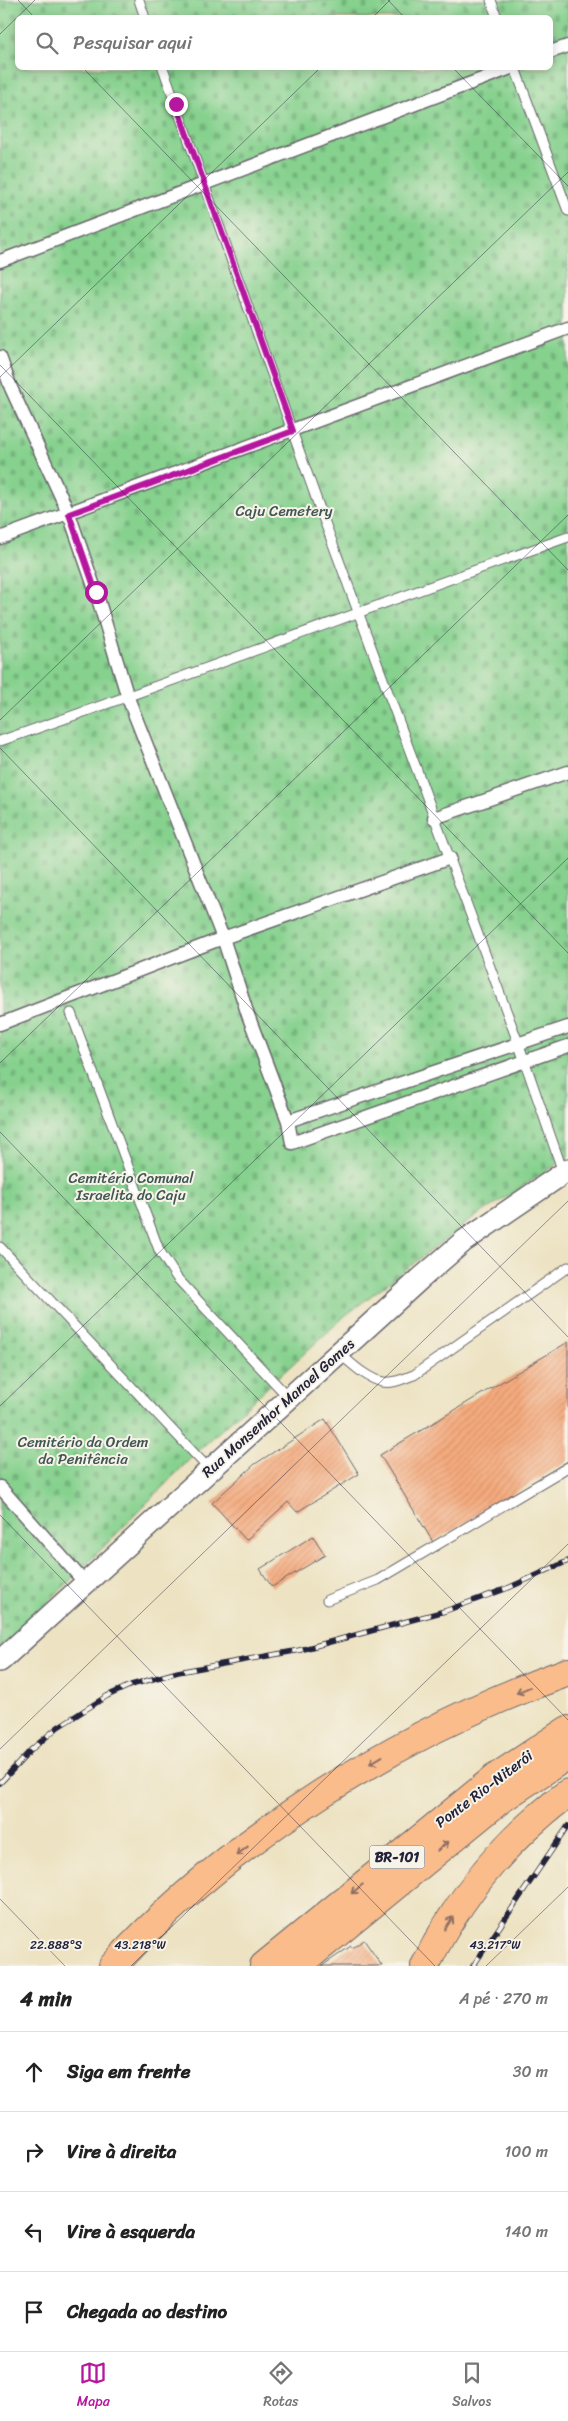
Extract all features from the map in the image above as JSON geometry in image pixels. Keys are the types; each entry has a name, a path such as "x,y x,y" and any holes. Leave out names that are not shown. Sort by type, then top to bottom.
{"highway":[{"path":"113,1966 196,1887 291,1814 343,1780 442,1726 568,1672"},
{"name":"Ponte Rio-Niterói","path":"264,1966 495,1778 568,1730"},
{"name":"Ponte Rio-Niterói","path":"297,1966 501,1799 568,1755"},
{"path":"425,1966 458,1908 494,1861 535,1819 568,1793"}],"street":[{"path":"553,51 568,46"},
{"path":"0,261 506,70"},
{"path":"0,538 568,328"},
{"path":"0,357 11,388 69,514 96,592 128,698 223,938 248,1014 288,1121 292,1144 568,1046"},
{"path":"434,818 568,772"},
{"path":"0,1024 223,938 450,858"},
{"path":"288,1121 568,1027"},
{"name":"Rua Monsenhor Manoel Gomes","path":"0,1661 209,1469 464,1241 566,1171"},
{"path":"0,1487 86,1584"}],"lane":[{"path":"139,0 144,15"},
{"path":"491,0 496,15"},
{"path":"164,70 359,613 566,1171"},
{"path":"516,70 568,211"},
{"path":"0,741 128,698 278,641 568,537"},
{"path":"71,1013 158,1250 178,1278 289,1399"},
{"path":"0,1247 209,1469"},
{"path":"338,1353 358,1370 383,1382 397,1381 414,1375 568,1266"},
{"path":"327,1600 378,1580 568,1467"}],"green space":[{"name":"Caju Cemetery","path":"0,0 568,0 568,1157 469,1221 346,1315 196,1453 77,1574 0,1648"}],"building":[{"path":"568,1342 568,1461 433,1542 380,1455"},
{"path":"325,1419 359,1474 297,1512 288,1502 246,1540 212,1503 255,1464"},
{"path":"313,1536 325,1555 272,1587 260,1569"},
{"path":"364,1940 382,1966 322,1966 351,1946 352,1948"}],"railway":[{"path":"0,1783 32,1749 58,1727 107,1696 131,1685 178,1672 300,1650 445,1611 508,1588 568,1561"},
{"path":"473,1966 568,1826"}],"route":[{"path":"96,592 69,514 293,431 176,104"}],"park label":[{"name":"Cemitério Comunal Israelita do Caju","path":"131,1186"},
{"name":"Cemitério da Ordem da Penitência","path":"83,1450"}]}
